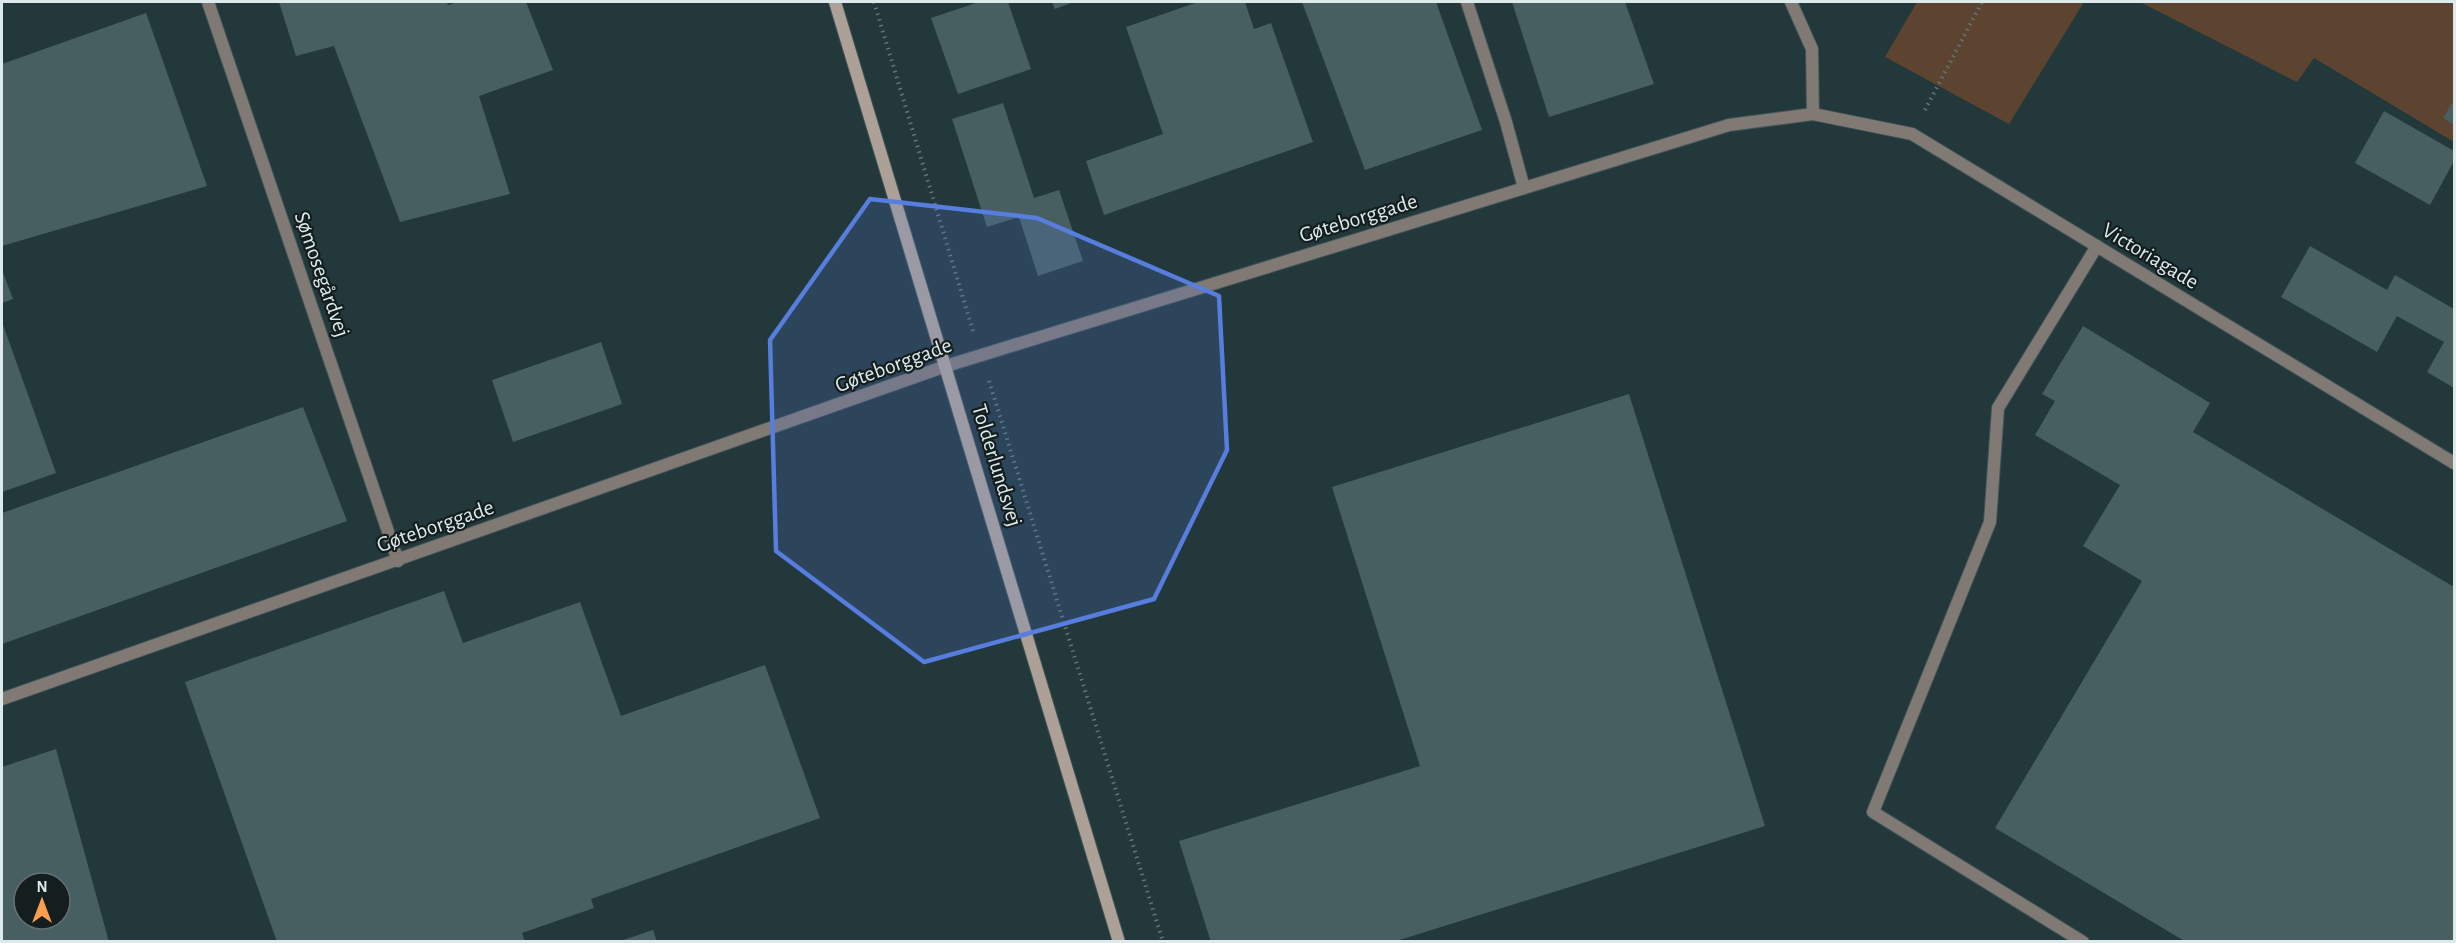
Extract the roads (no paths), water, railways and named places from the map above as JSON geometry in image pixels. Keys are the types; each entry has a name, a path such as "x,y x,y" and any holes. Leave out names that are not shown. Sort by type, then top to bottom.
{"street":[{"name":"Sømosegårdvej","path":"208,2 398,561"},
{"name":"Tolderlundsvej","path":"835,2 1119,942"},
{"path":"1467,2 1506,122 1524,188"},
{"path":"1791,2 1812,49 1813,114"},
{"name":"Gøteborggade","path":"2,699 946,366 1729,125 1813,114"},
{"name":"Victoriagade","path":"1813,114 1912,134 2454,464"},
{"path":"2083,942 1874,812 1990,522 1998,408 2097,246"}]}
